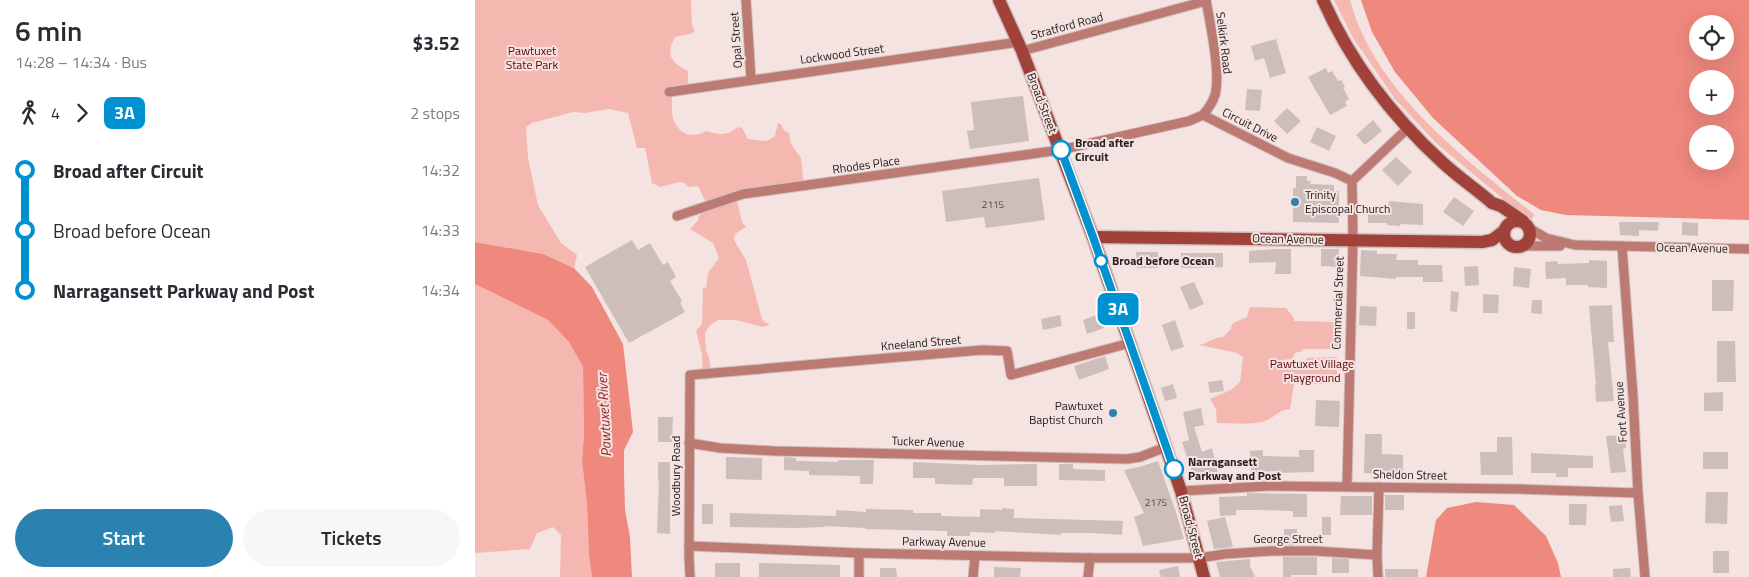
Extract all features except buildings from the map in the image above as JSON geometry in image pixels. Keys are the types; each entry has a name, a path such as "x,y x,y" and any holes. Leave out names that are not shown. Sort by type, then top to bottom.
{"street":[{"name":"Opal Street","path":"746,0 751,79"},
{"name":"Broad Street","path":"999,0 1061,150 1093,237 1181,491 1204,577"},
{"path":"1323,0 1357,63 1407,129 1443,163 1492,203 1501,214 1506,240 1517,245 1526,243 1530,236 1526,224 1501,206 1492,203"},
{"name":"Stratford Road","path":"1020,47 1206,1"},
{"name":"Selkirk Road","path":"1203,115 1210,106 1215,94 1217,79 1206,1"},
{"name":"Lockwood Street","path":"669,92 751,79 1020,47"},
{"name":"Circuit Drive","path":"1061,150 1189,121 1203,115 1288,158 1335,173 1352,181"},
{"path":"1352,181 1407,129"},
{"name":"Rhodes Place","path":"677,216 743,194 1061,150"},
{"name":"Commercial Street","path":"1347,486 1353,240 1352,181"},
{"name":"Ocean Avenue","path":"1093,237 1482,242 1492,240 1511,222 1526,224 1554,241 1575,245"},
{"name":"Ocean Avenue","path":"1482,242 1492,245 1749,249"},
{"name":"Fort Avenue","path":"1622,246 1645,577"},
{"name":"Kneeland Street","path":"690,375 982,350 1007,351 1011,375 1130,343"},
{"name":"Woodbury Road","path":"690,375 690,577"},
{"name":"Tucker Avenue","path":"689,443 720,448 775,451 1108,458 1140,457 1166,447"},
{"name":"Sheldon Street","path":"1181,491 1264,486 1347,486 1638,493"},
{"path":"1378,577 1379,487"},
{"name":"Parkway Avenue","path":"689,546 975,556 1199,558"},
{"name":"George Street","path":"1199,558 1271,551 1315,551 1377,555"},
{"path":"859,552 859,577"},
{"path":"973,577 975,556"},
{"path":"1088,577 1090,558"}],"green space":[{"name":"Pawtuxet State Park","path":"475,0 691,0 692,24 695,31 675,37 670,49 671,57 674,61 688,71 688,91 672,95 672,115 677,126 684,133 692,135 706,131 719,134 727,133 738,127 742,128 748,139 767,141 775,136 778,123 789,133 791,144 801,158 804,187 740,198 737,201 742,222 746,227 735,234 734,240 746,260 762,319 770,325 763,327 736,320 718,320 710,325 705,333 711,378 703,379 702,354 696,331 702,324 703,287 706,288 708,273 719,258 713,243 690,229 708,207 698,186 688,187 685,183 679,182 660,187 652,183 645,148 637,148 628,113 609,109 585,113 573,112 532,123 526,127 528,158 538,205 561,243 577,255 574,268 543,254 475,242"},
{"path":"1334,0 1350,0 1362,33 1379,64 1425,121 1480,171 1535,215 1530,221 1437,144 1395,99 1353,38"},
{"path":"475,284 548,320 569,342 583,367 584,433 582,461 592,577 560,577 561,535 553,527 537,533 530,549 475,553"},
{"name":"Pawtuxet Village Playground","path":"1250,307 1286,308 1294,318 1294,321 1338,322 1337,349 1302,349 1303,351 1295,353 1292,359 1269,361 1268,365 1300,365 1308,358 1337,357 1337,384 1294,384 1290,409 1282,411 1262,422 1245,424 1217,423 1216,409 1210,399 1231,390 1240,382 1243,357 1237,353 1199,345 1223,337 1230,330 1233,323 1247,317"}],"water":[{"path":"1361,0 1749,0 1749,220 1566,215 1541,210 1517,196 1433,118 1395,72 1372,32"},
{"name":"Pawtuxet River","path":"475,242 543,254 574,268 592,287 623,344 633,432 624,450 625,510 630,537 632,577 592,577 582,461 584,433 583,367 569,342 548,320 475,284"},
{"path":"1476,502 1514,505 1546,536 1558,563 1561,577 1426,577 1436,520 1447,508"}],"bus line":[{"name":"3A","path":"1061,150 1174,469"}],"place":[{"name":"Broad after Circuit","path":"1061,150"},
{"name":"Trinity Episcopal Church","path":"1295,202"},
{"name":"Broad before Ocean","path":"1101,261"},
{"name":"Pawtuxet Baptist Church","path":"1113,413"},
{"name":"Narragansett Parkway and Post","path":"1174,469"}]}
